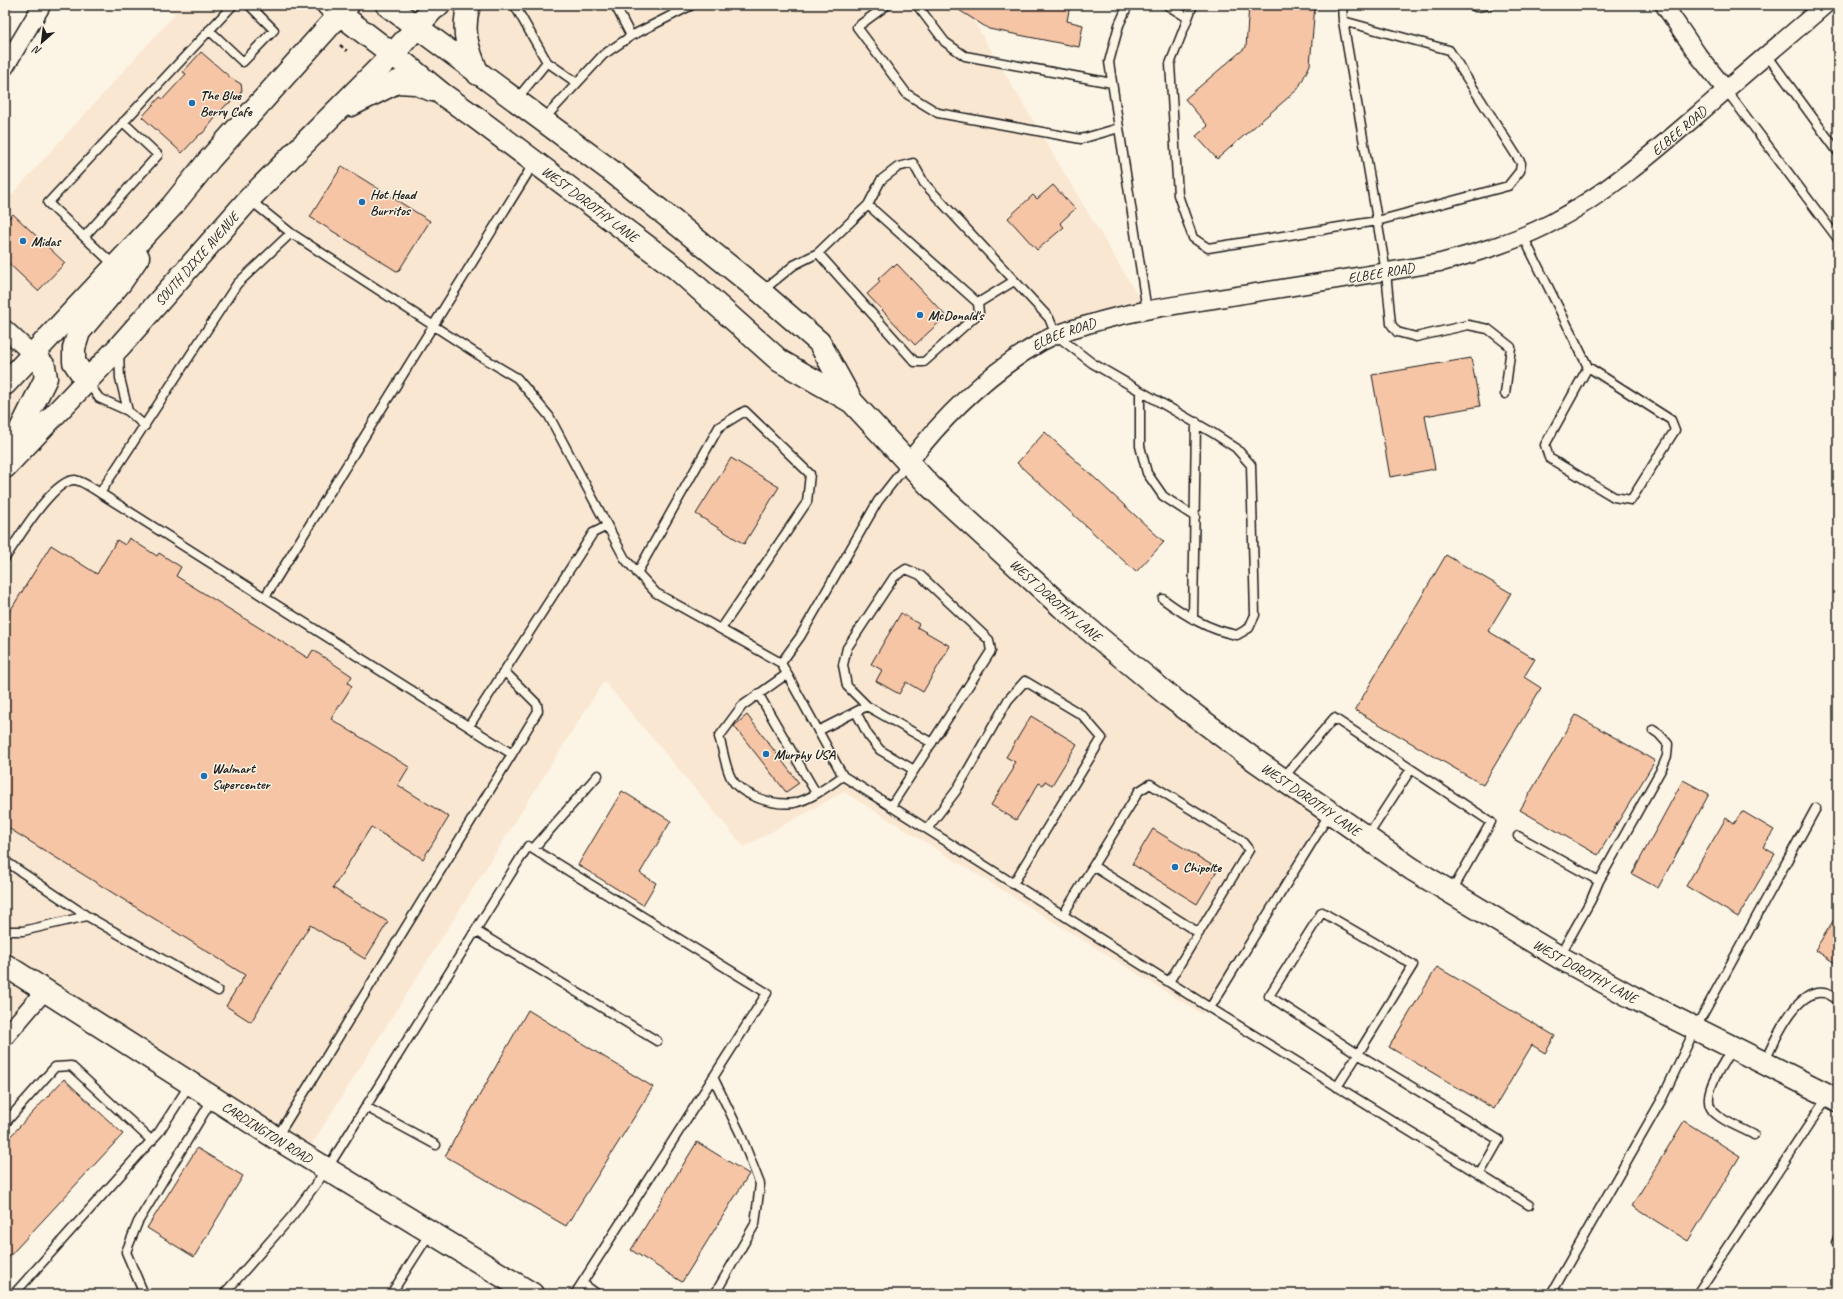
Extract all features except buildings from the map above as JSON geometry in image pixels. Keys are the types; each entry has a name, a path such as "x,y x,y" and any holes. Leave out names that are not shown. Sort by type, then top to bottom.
{"main road":[{"name":"WEST DOROTHY LANE","path":"387,5 478,74 614,173 761,292 819,342 852,402 908,463 971,524 1104,642 1169,696 1282,779 1412,870 1559,957 1732,1048 1833,1097"},
{"name":"SOUTH DIXIE AVENUE","path":"5,467 119,347 249,199 392,55 438,5"},
{"path":"469,5 466,28 466,46 478,74"},
{"name":"WEST DOROTHY LANE","path":"339,8 392,55 442,94 475,117 534,163 677,269 780,361 852,402"},
{"path":"5,384 172,206 210,159 339,8"},
{"path":"334,114 398,82 415,83 442,94"},
{"path":"86,380 74,362 74,348 79,332 121,282 172,206"},
{"path":"5,461 46,378 44,366 32,354"},
{"name":"CARDINGTON ROAD","path":"5,965 276,1138 532,1294"}],"street":[{"path":"5,67 42,5"},
{"path":"1664,5 1698,54 1726,90"},
{"name":"ELBEE ROAD","path":"908,463 931,433 968,396 998,371 1042,341 1110,318 1443,262 1480,252 1550,224 1582,206 1613,185 1663,145 1825,5"},
{"path":"5,329 32,354"},
{"path":"5,1037 45,990"}],"lane":[{"path":"115,266 48,203 233,5"},
{"path":"209,30 243,62 274,30 250,5"},
{"path":"516,5 547,62 577,83"},
{"path":"615,5 631,36"},
{"path":"542,120 603,55 631,36 692,5"},
{"path":"887,5 857,27 906,94 938,113 1081,139 1119,128"},
{"path":"917,5 945,42 966,56 1112,83"},
{"path":"1128,5 1119,26 1109,62 1147,311"},
{"path":"1167,5 1188,18"},
{"path":"1193,5 1170,64 1178,195 1193,238 1208,248 1377,221 1508,186 1520,171 1521,163 1449,50 1343,21"},
{"path":"1342,5 1343,21 1386,272 1391,324 1397,332 1416,337 1468,324 1488,329 1510,347 1505,394"},
{"path":"1472,5 1476,7 1491,5"},
{"path":"1767,55 1838,152"},
{"path":"515,101 547,62"},
{"path":"1726,90 1838,239"},
{"path":"84,237 158,155 123,122"},
{"path":"265,597 432,325 534,163"},
{"path":"761,292 794,265 818,253 868,205 880,180 898,167 913,163 924,184 1049,318 1056,336 1092,363 1196,422 1236,448 1251,465 1255,615 1249,628 1237,635 1220,632 1194,619 1163,599"},
{"path":"249,199 291,233 432,325 517,378 548,416 625,559 656,593 781,663 843,776 1210,1008 1529,1206"},
{"path":"818,253 915,362 924,362 979,313 978,303 868,205"},
{"path":"100,493 237,284 291,233"},
{"path":"1523,236 1588,367 1671,420 1676,430 1632,500 1614,497 1549,458 1545,445 1588,367"},
{"path":"978,303 1014,281"},
{"path":"119,347 120,378 128,411"},
{"path":"86,380 99,398 128,411 145,426"},
{"path":"1140,391 1140,446 1147,472 1163,496 1195,516"},
{"path":"637,573 719,427 745,411 810,474 807,502 721,629"},
{"path":"1194,619 1196,422"},
{"path":"781,663 800,637 878,501 908,463"},
{"path":"5,558 50,494 64,483 76,480 100,493 512,754"},
{"path":"469,726 593,532 607,526"},
{"path":"891,806 932,743 991,651 989,640 920,575 906,569 894,577 847,648 843,665 847,686 868,706 932,743"},
{"path":"276,1138 538,711 537,704 504,671"},
{"path":"787,674 742,706 719,737 732,779 750,794 770,802 794,803 816,793 843,776"},
{"path":"926,829 956,791 1008,700 1025,681 1082,715 1102,738 1013,884"},
{"path":"758,695 816,793"},
{"path":"818,731 868,706"},
{"path":"856,712 868,735 880,750 914,770"},
{"path":"1282,779 1334,718 1491,822 1451,893"},
{"path":"1559,957 1591,900 1599,881 1662,768 1667,756 1668,744 1653,730"},
{"path":"1367,838 1410,769"},
{"path":"532,849 598,775"},
{"path":"1063,915 1139,791 1150,784 1241,840 1249,850 1169,982"},
{"path":"1551,1294 1661,1101 1695,1029 1816,808"},
{"path":"1210,1008 1330,813"},
{"path":"1518,836 1599,881"},
{"path":"224,1294 293,1215 327,1169 528,846 766,993 575,1294"},
{"path":"5,861 87,916 218,991"},
{"path":"1093,866 1199,933"},
{"path":"1338,1087 1358,1054 1413,965 1322,912 1269,996 1358,1054 1498,1140 1479,1174"},
{"path":"5,931 23,931 87,916"},
{"path":"476,931 657,1041"},
{"path":"1764,1063 1782,1028 1796,1007 1810,994 1825,993 1838,1000"},
{"path":"1732,1048 1709,1089 1708,1102 1715,1114 1754,1135"},
{"path":"5,1123 55,1067 70,1066 152,1141"},
{"path":"713,1077 740,1133 760,1184 756,1224 715,1294"},
{"path":"14,1294 152,1141 190,1083"},
{"path":"144,1294 126,1252 138,1222 214,1097"},
{"path":"1697,1294 1833,1097"},
{"path":"366,1107 436,1145"},
{"path":"391,1294 430,1232"},
{"path":"1838,1239 1836,1244 1838,1245"},
{"path":"582,1283 597,1294"}],"path":[{"path":"340,45 347,51"}],"shaded area":[{"path":"165,5 964,5 1147,311 1056,336 908,463 1282,779 1330,813 1202,1014 844,792 744,847 604,681 305,1155 45,990 5,1034 5,202 175,14"}],"place":[{"name":"The Blue Berry Cafe","path":"192,103"},
{"name":"Hot Head Burritos","path":"362,202"},
{"name":"Midas","path":"23,241"},
{"name":"McDonald's","path":"920,315"},
{"name":"Murphy USA","path":"766,754"},
{"name":"Walmart Supercenter","path":"204,776"},
{"name":"Chipolte","path":"1175,867"}]}
